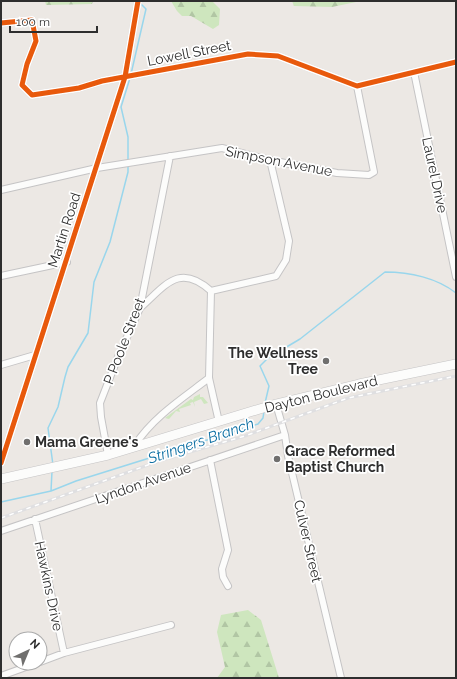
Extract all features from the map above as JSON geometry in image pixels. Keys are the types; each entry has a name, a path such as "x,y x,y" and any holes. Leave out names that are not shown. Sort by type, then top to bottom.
{"main road":[{"name":"Dayton Boulevard","path":"1,478 108,454 276,404 359,384 456,364"}],"street":[{"name":"Martin Road","path":"1,462 35,355 67,262 125,77 138,1"},
{"name":"Lowell Street","path":"1,23 32,20 36,41 27,64 22,84 32,96 248,54 278,56 357,86"},
{"path":"357,86 456,62"},
{"name":"Laurel Drive","path":"414,72 456,277"},
{"name":"Simpson Avenue","path":"1,190 97,168 222,148 270,160 337,173 369,175 374,172 357,86"},
{"name":"P Poole Street","path":"108,454 100,403 118,357 140,308 170,156"},
{"path":"211,291 276,276 286,260 289,241 270,160"},
{"path":"1,276 67,262"},
{"path":"140,308 171,280 178,277 188,277 200,281 211,291 209,378 219,422"},
{"path":"1,365 35,355"},
{"path":"134,446 143,433 157,419 209,378"},
{"name":"Culver Street","path":"276,404 285,435 290,467 341,678"},
{"name":"Lyndon Avenue","path":"1,531 285,435"},
{"path":"210,460 228,550 222,569 223,577 228,586"},
{"name":"Hawkins Drive","path":"35,519 64,653"},
{"path":"48,659 64,653 171,625"},
{"path":"1,670 4,675 15,671"}],"green space":[{"path":"45,1 93,1 92,4 46,5"},
{"path":"171,1 212,1 220,9 219,25 213,29 191,16 182,16"},
{"path":"292,1 361,1 332,7 294,6"},
{"path":"200,394 200,397 203,397 208,403 204,404 201,399 194,402 195,407 193,402 190,403 191,405 179,409 180,412 176,411 169,419 165,418 191,399 193,400 194,397"},
{"path":"248,610 261,620 279,678 217,678 225,667 217,632 221,615"}],"waterway":[{"path":"131,74 146,9 140,3"},
{"path":"128,162 128,137 121,107 130,78"},
{"path":"53,465 48,428 58,407 68,367 88,333 94,282 110,242 128,172 128,166"},
{"name":"Stringers Branch","path":"265,403 269,386 260,366 268,358 300,339 385,272 404,273 423,277 440,283 456,293"},
{"name":"Stringers Branch","path":"1,502 51,491 76,481 258,424 263,418 264,411"},
{"path":"51,491 52,471"}],"railway":[{"path":"1,518 159,461 245,436 348,398 456,376"}],"cycle path":[{"path":"1,463 125,77 138,1"},
{"path":"1,23 32,20 36,41 27,64 22,85 32,95 79,88 102,81 248,54 278,56 357,86 456,62"}],"place":[{"name":"The Wellness Tree","path":"326,361"},
{"name":"Mama Greene's","path":"27,442"},
{"name":"Grace Reformed Baptist Church","path":"277,459"}]}
